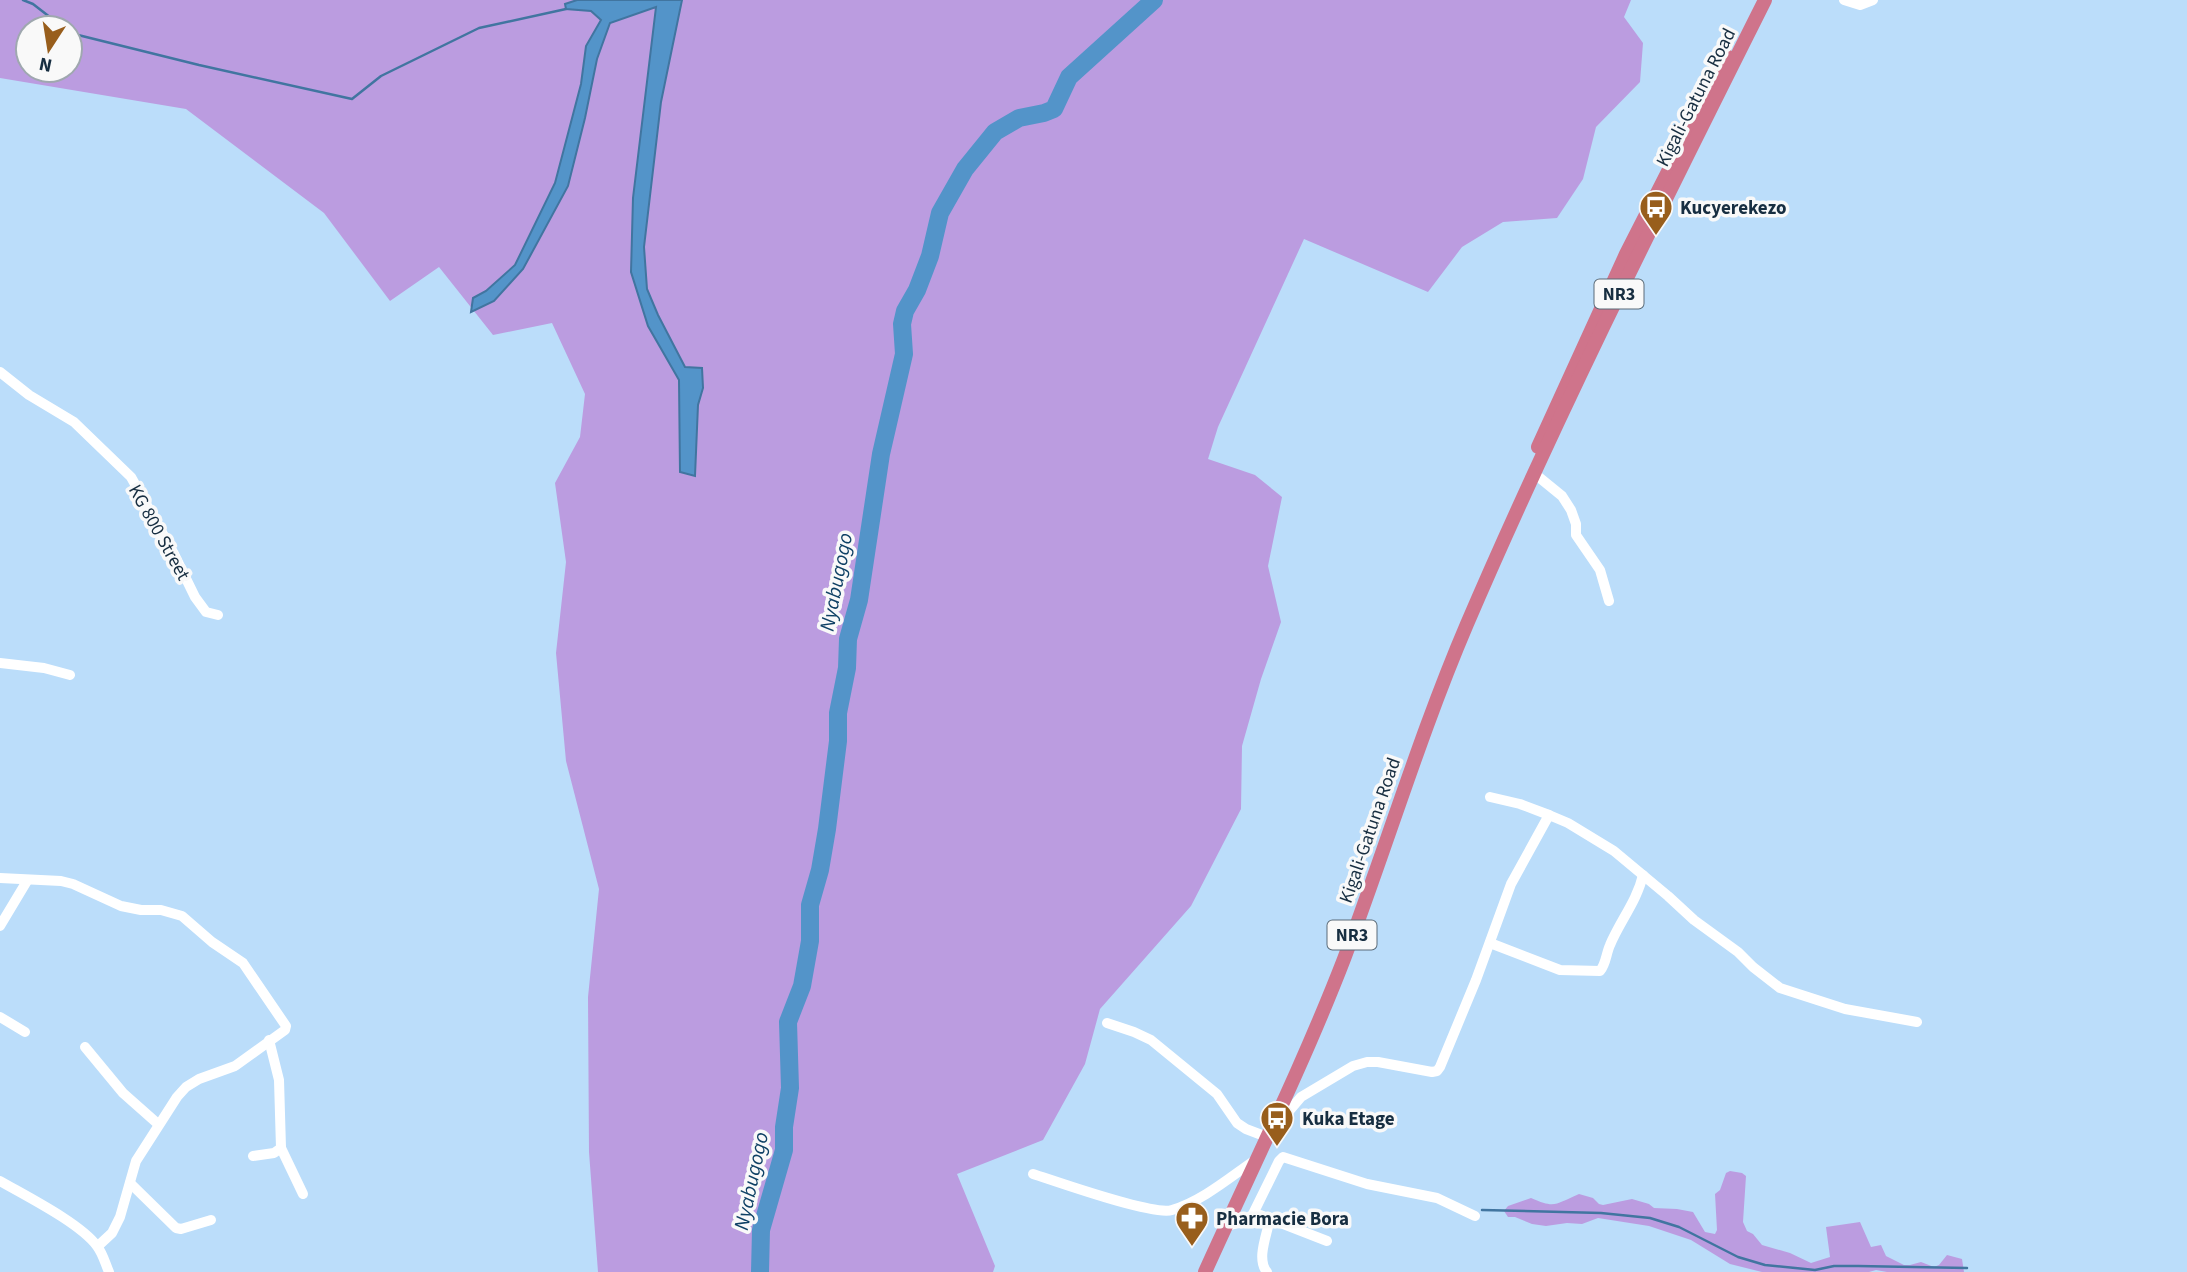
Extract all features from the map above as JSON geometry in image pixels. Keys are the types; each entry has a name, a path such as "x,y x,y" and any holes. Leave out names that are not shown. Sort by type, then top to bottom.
{"highway":[{"name":"Kigali-Gatuna Road","path":"1482,592 1505,524 1555,407 1626,254 1756,0"},
{"name":"Kigali-Gatuna Road","path":"1205,1272 1312,1038 1394,820 1424,730 1482,592 1642,246 1765,0"}],"street":[{"path":"1844,0 1860,5 1873,0"},
{"name":"KG 800 Street","path":"1,377 74,422 131,477 195,597 206,612 218,615"},
{"path":"1535,474 1562,496 1571,510 1576,524 1576,536 1600,570 1609,601"},
{"path":"0,663 44,668 70,675"},
{"path":"1490,797 1549,815 1614,851 1692,919 1738,952 1780,988 1845,1009 1917,1022"},
{"path":"1107,1024 1150,1040 1217,1094 1237,1123 1267,1137 1301,1097 1353,1066 1378,1062 1437,1071 1490,943 1511,884 1549,815"},
{"path":"1490,943 1560,970 1600,971 1632,905 1643,875"},
{"path":"0,878 61,881 121,906 161,910 182,916 212,942 243,963 286,1026 285,1030 236,1066 199,1079 177,1097 136,1161 113,1233 97,1247"},
{"path":"0,926 27,881"},
{"path":"0,1017 25,1032"},
{"path":"269,1040 279,1080 281,1148 303,1194"},
{"path":"85,1047 123,1093 158,1124"},
{"path":"253,1156 274,1153 281,1148"},
{"path":"1251,1218 1277,1163 1283,1157 1367,1184 1437,1198 1475,1216"},
{"path":"1033,1174 1148,1210 1170,1211 1216,1187 1258,1158"},
{"path":"0,1181 50,1210 90,1238 108,1272"},
{"path":"130,1183 176,1227 181,1229 211,1220"},
{"path":"1225,1227 1260,1215 1327,1241"},
{"path":"1267,1272 1261,1260 1270,1219"}],"shaded area":[{"path":"0,0 1631,0 1624,17 1643,43 1640,82 1596,127 1583,179 1557,218 1503,222 1462,247 1428,292 1304,239 1218,427 1208,459 1255,475 1282,497 1268,566 1281,622 1242,746 1241,809 1191,906 1100,1009 1085,1064 1043,1140 957,1174 995,1266 993,1272 598,1272 589,1152 588,997 599,889 566,761 556,653 566,562 555,483 580,437 585,394 552,323 493,335 439,267 390,301 324,213 186,109 36,84 84,84 84,14 14,14 14,80 0,78"},
{"path":"1730,1171 1746,1176 1743,1222 1747,1231 1762,1245 1790,1253 1811,1263 1830,1257 1826,1227 1860,1222 1871,1247 1881,1245 1886,1256 1904,1265 1921,1262 1934,1267 1947,1255 1962,1259 1964,1272 1762,1272 1730,1264 1691,1240 1649,1226 1598,1218 1582,1224 1546,1226 1508,1217 1504,1211 1508,1206 1531,1198 1555,1204 1579,1194 1593,1198 1603,1205 1632,1199 1654,1208 1693,1212 1705,1232 1715,1234 1715,1194 1720,1190 1726,1173"}],"water":[{"path":"577,0 682,0 661,102 644,247 647,289 658,315 685,367 702,368 703,388 698,405 695,476 680,472 679,380 648,326 631,272 633,198 656,7 610,23 597,59 568,186 523,269 494,301 471,312 473,298 486,291 515,265 555,183 581,84 586,46 601,20 591,11 566,9 565,4"}],"waterway":[{"path":"23,0 46,14"},
{"name":"Nyabugogo","path":"760,1272 761,1230 784,1150 784,1127 790,1088 788,1022 802,986 810,941 810,905 820,870 827,829 838,741 838,713 847,668 848,639 859,600 881,454 904,354 902,324 905,311 917,290 930,256 940,213 965,169 995,132 1019,118 1054,109 1069,77 1154,0"},
{"path":"84,36 352,99 381,76 479,28 566,9"},
{"path":"1482,1210 1601,1213 1650,1218 1679,1227 1738,1257 1765,1265 1815,1270 1834,1266 1967,1268"}],"place":[{"name":"Kucyerekezo","path":"1656,237"},
{"name":"Kuka Etage","path":"1277,1148"},
{"name":"Pharmacie Bora","path":"1192,1248"}]}
